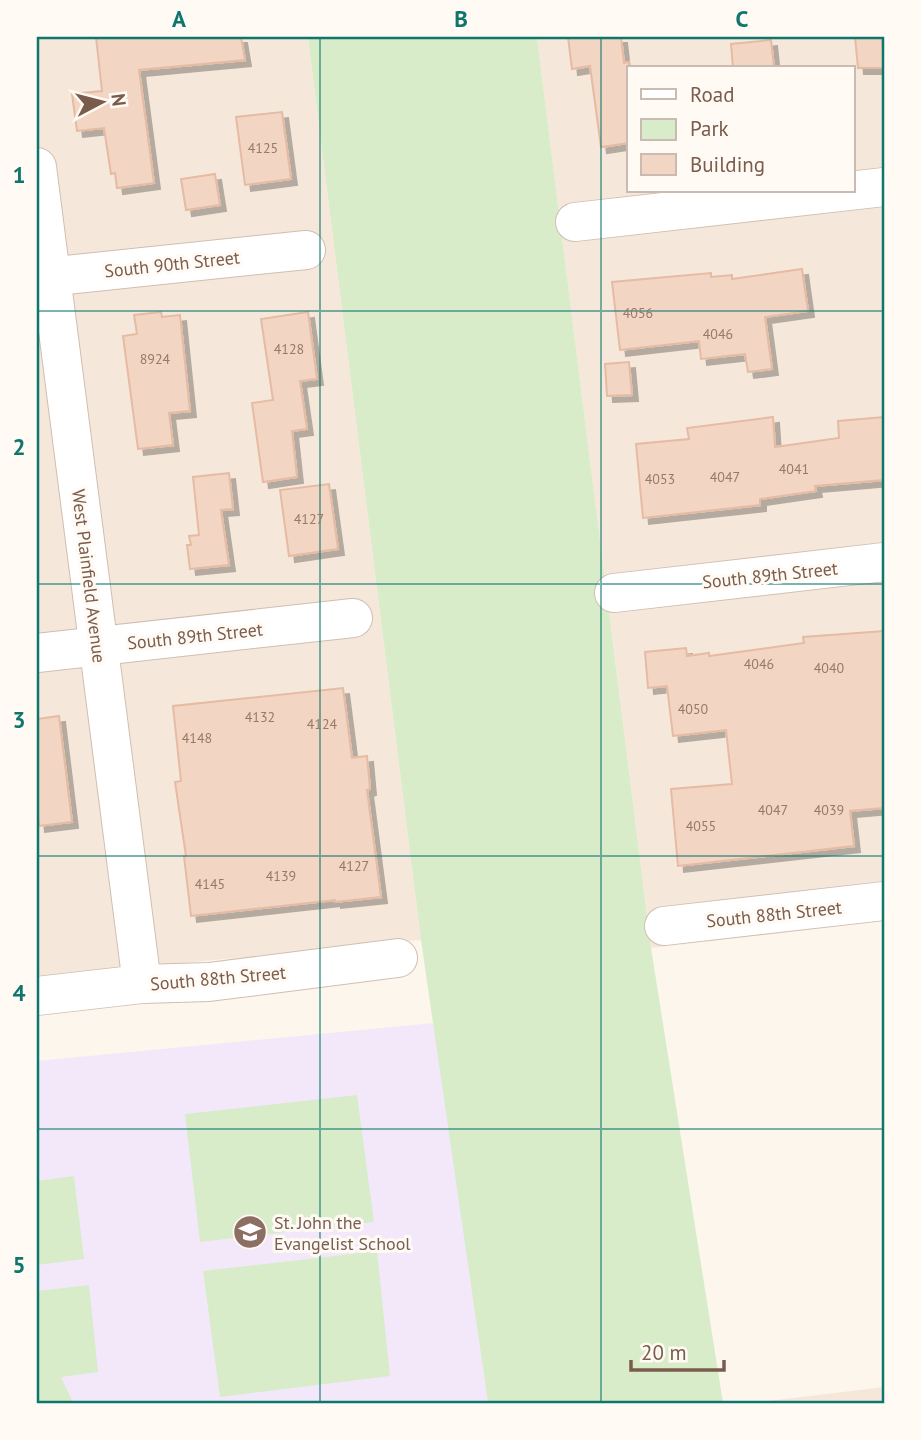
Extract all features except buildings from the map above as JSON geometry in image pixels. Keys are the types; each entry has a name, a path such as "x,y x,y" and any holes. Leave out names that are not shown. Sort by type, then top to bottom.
{"street":[{"name":"West Plainfield Avenue","path":"37,167 44,278 98,646 142,984"},
{"path":"855,190 884,187"},
{"path":"575,222 840,192"},
{"name":"South 90th Street","path":"44,278 306,250"},
{"name":"South 89th Street","path":"614,593 884,562"},
{"name":"South 89th Street","path":"37,653 353,618"},
{"name":"South 88th Street","path":"664,926 884,901"},
{"name":"South 88th Street","path":"37,996 142,984 209,982 398,958"}],"shaded area":[{"path":"37,37 308,37 421,940 37,977"},
{"path":"537,37 884,37 884,921 651,948"},
{"name":"St. John the Evangelist School","path":"434,1023 488,1403 37,1403 37,1061"},
{"path":"884,1387 884,1403 752,1403"}],"green space":[{"path":"308,37 537,37 651,948 723,1403 488,1403 421,940"},
{"path":"357,1095 374,1222 200,1242 185,1114"},
{"path":"74,1176 84,1259 37,1265 37,1181"},
{"path":"377,1251 390,1376 220,1397 203,1271"},
{"path":"89,1285 98,1372 61,1377 73,1403 37,1403 37,1291"}],"place":[{"name":"St. John the Evangelist School","path":"250,1232"}]}
